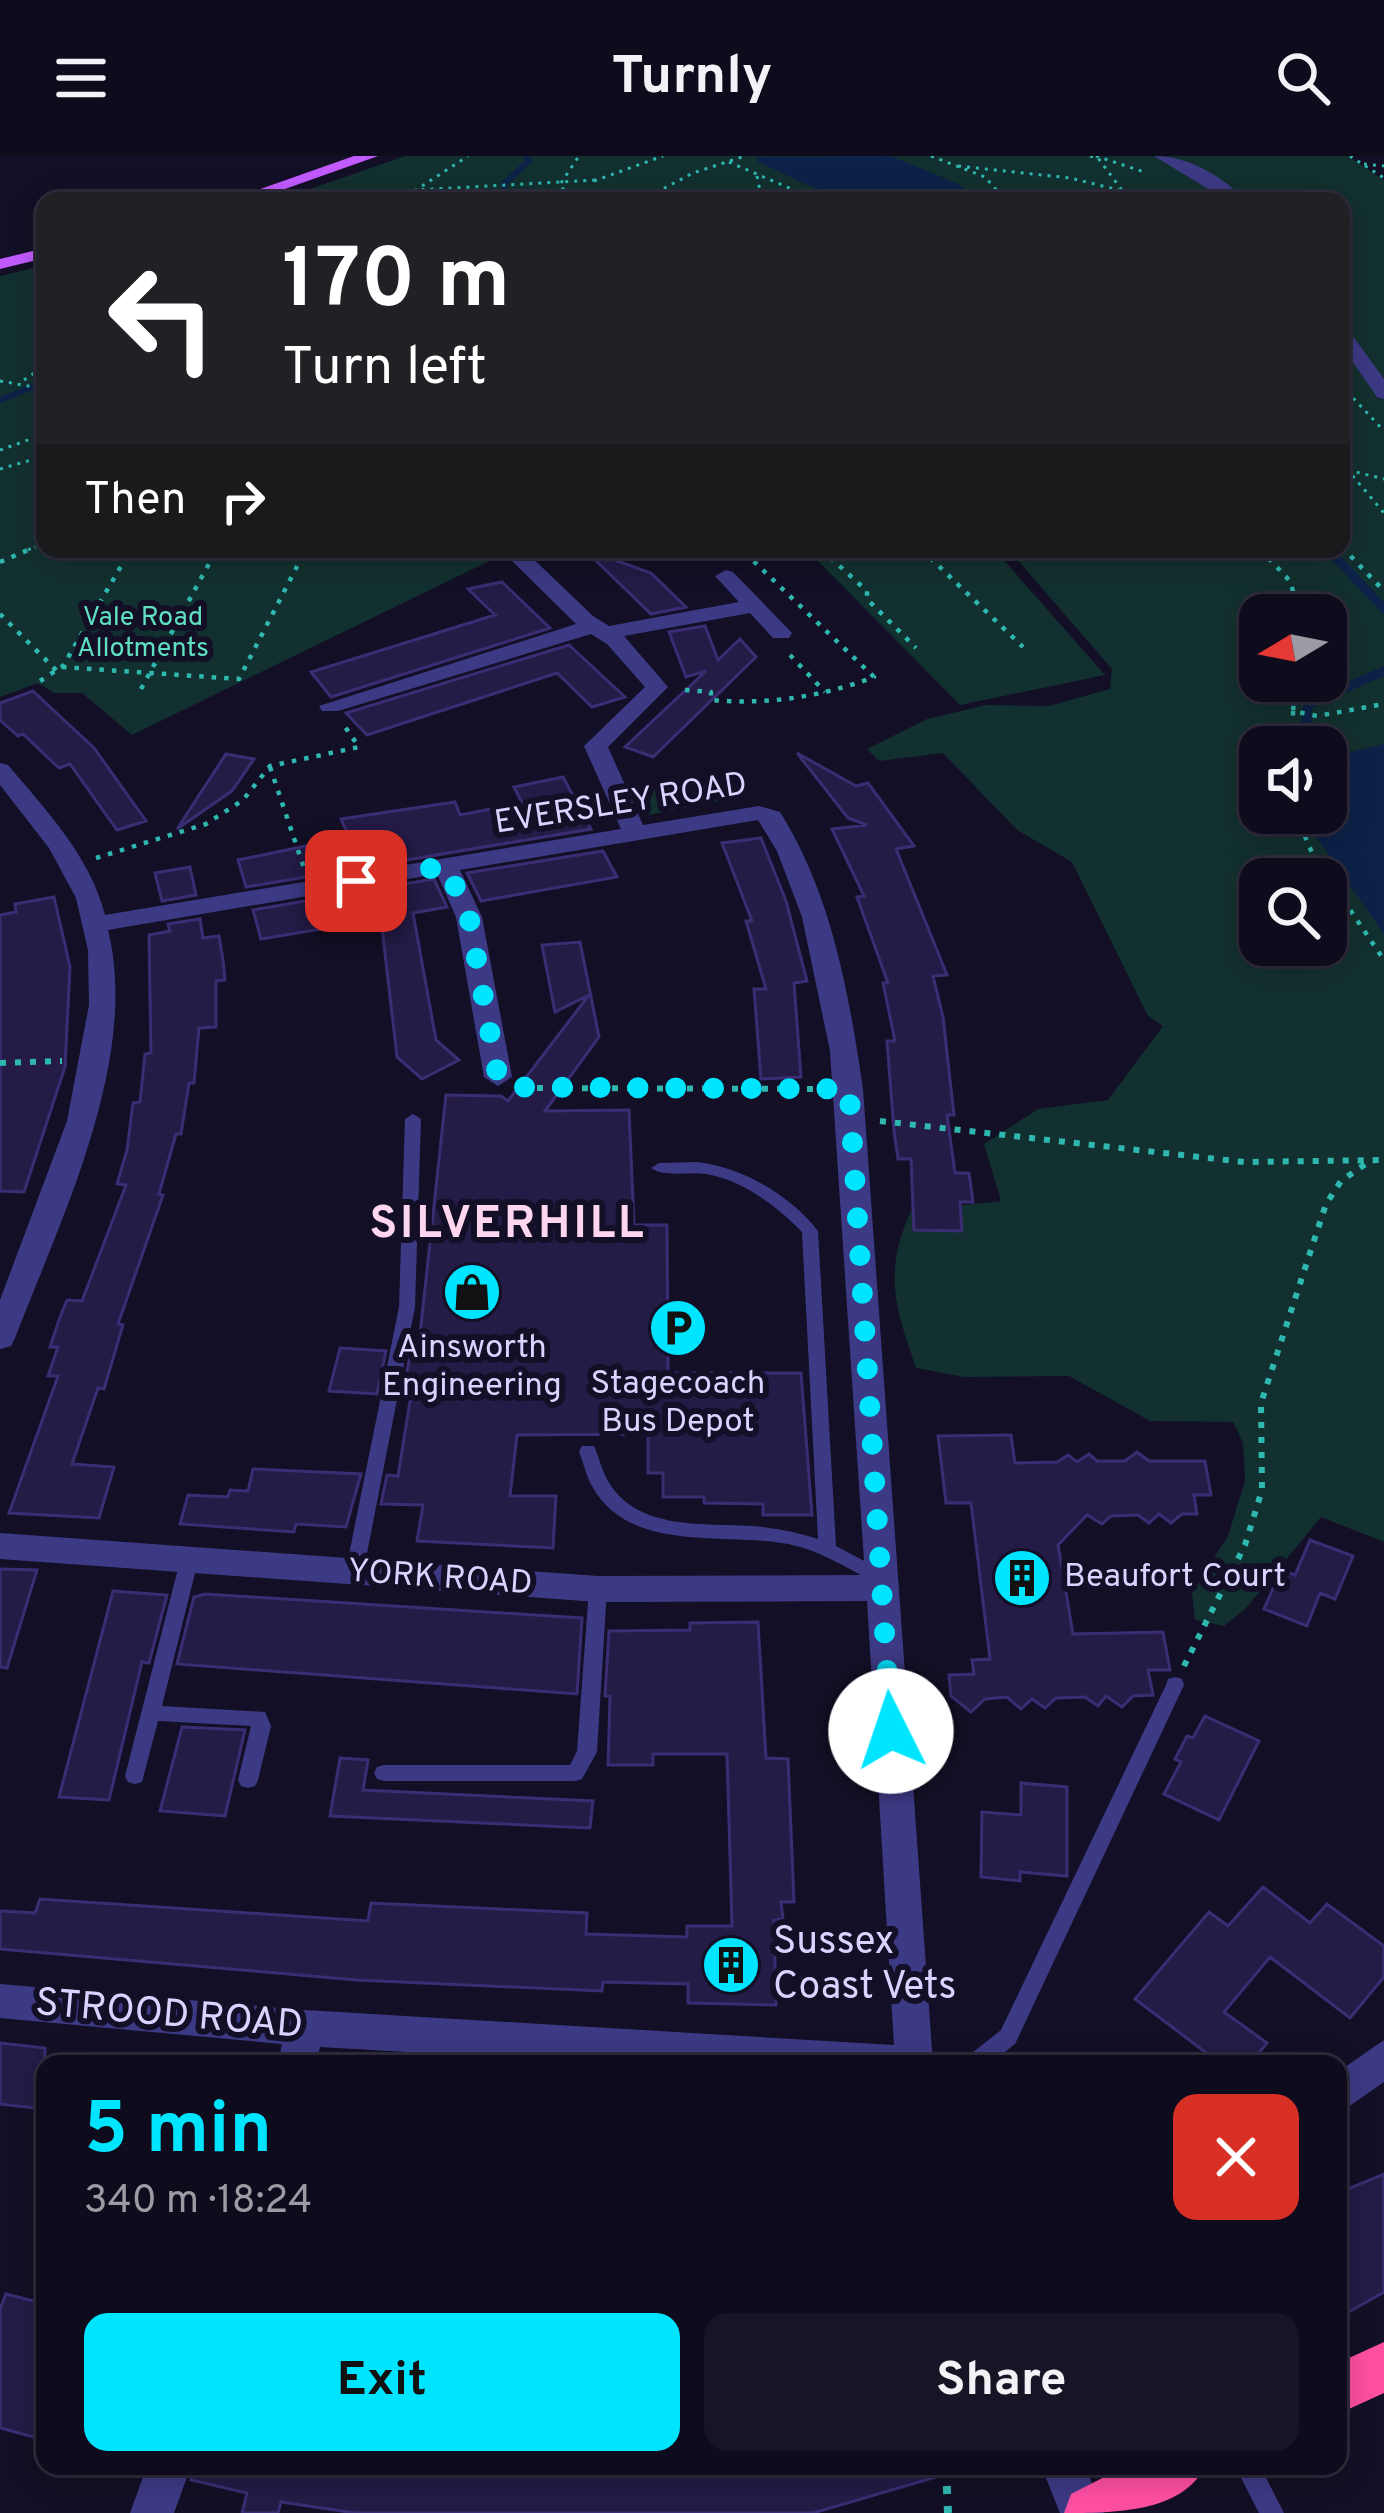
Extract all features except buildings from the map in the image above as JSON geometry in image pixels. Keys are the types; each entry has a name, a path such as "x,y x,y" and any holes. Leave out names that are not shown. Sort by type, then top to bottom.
{"highway":[{"path":"1347,2385 1384,2367"},
{"path":"1086,2513 1161,2475"}],"main road":[{"path":"261,192 370,156"},
{"path":"0,264 36,255"}],"street":[{"path":"1162,156 1227,192"},
{"path":"1350,345 1384,392"},
{"path":"521,558 657,687 596,746 634,831"},
{"path":"726,577 777,629"},
{"path":"330,706 600,630 753,606"},
{"path":"0,770 72,863 96,924 100,1013 86,1107 0,1338"},
{"name":"EVERSLEY ROAD","path":"96,924 759,813 772,817 805,879 834,977 851,1104"},
{"path":"446,866 469,917 498,1077"},
{"path":"851,1104 915,2055"},
{"name":"YORK ROAD","path":"0,1546 598,1589 881,1583"},
{"name":"STROOD ROAD","path":"0,2001 301,2046 577,2055"},
{"path":"1347,2089 1384,2058"},
{"path":"152,2513 166,2475"},
{"path":"1067,2475 1086,2513"}],"lane":[{"path":"354,1574 406,1307 413,1119"},
{"path":"659,1168 699,1167 726,1173 800,1219 810,1232 827,1546"},
{"path":"588,1451 594,1480 606,1501 634,1518 665,1528 782,1536 827,1546 881,1583"},
{"path":"135,1776 189,1561"},
{"path":"384,1773 575,1773 587,1752 598,1589"},
{"path":"985,2055 1008,2037 1174,1685"},
{"path":"151,1713 258,1718 261,1726 248,1780"},
{"path":"1252,2475 1272,2513"}],"path":[{"path":"416,190 468,156"},
{"path":"554,192 579,156"},
{"path":"400,192 556,188 597,180 663,156"},
{"path":"932,156 985,177 998,192"},
{"path":"1350,156 1384,178"},
{"path":"1095,157 1123,191"},
{"path":"652,192 742,158"},
{"path":"728,162 797,192"},
{"path":"1363,164 1384,166"},
{"path":"958,166 1070,178 1123,191"},
{"path":"758,176 761,192"},
{"path":"20,382 36,372"},
{"path":"0,381 36,385"},
{"path":"1350,395 1384,431"},
{"path":"0,450 36,437"},
{"path":"0,469 36,459"},
{"path":"1350,470 1384,479"},
{"path":"1350,472 1384,513"},
{"path":"0,562 36,546"},
{"path":"1350,555 1384,591"},
{"path":"40,681 59,669 126,558"},
{"path":"141,689 212,558"},
{"path":"0,614 59,669 239,680 301,558"},
{"path":"831,558 916,648"},
{"path":"930,558 1023,647"},
{"path":"1268,558 1289,580 1294,594"},
{"path":"92,619 173,625"},
{"path":"777,629 768,632 825,692"},
{"path":"1294,726 1295,702"},
{"path":"1294,711 1317,716 1384,704"},
{"path":"72,863 206,824 243,800 270,766 359,747 330,706"},
{"path":"270,766 310,889"},
{"path":"1304,834 1313,855 1384,960"},
{"path":"0,1063 96,1061"},
{"path":"498,1077 509,1087 545,1090 851,1104 1244,1162 1384,1160"},
{"path":"1174,1685 1245,1545 1262,1490 1262,1403 1326,1204 1341,1180 1367,1162"},
{"path":"946,2475 948,2513"}],"green space":[{"path":"405,156 1348,156 1384,180 1384,1542 1321,1517 1246,1608 1224,1626 1195,1620 1192,1592 1228,1536 1245,1481 1243,1443 1233,1422 1150,1421 1069,1376 964,1377 916,1368 895,1290 897,1253 911,1211 1001,1201 984,1144 1038,1109 1108,1100 1163,1026 1148,1016 1072,862 1017,830 943,753 879,761 867,749 927,719 986,705 1049,706 1110,689 1112,669 1016,558 1350,558 1350,192 302,192"},
{"name":"Vale Road Allotments","path":"36,267 36,558 496,558 132,735 82,693 54,693 38,683 0,697 0,276"},
{"path":"815,558 1002,558 1105,675 960,705"},
{"path":"627,783 721,801 643,816"}],"water":[{"path":"891,156 959,184 967,192 823,192 758,162 757,157"},
{"path":"1384,744 1384,934 1347,881 1347,858 1331,858 1315,834 1347,834 1347,753"}],"waterway":[{"path":"504,184 529,161 526,156"},
{"path":"504,188 507,192"},
{"path":"0,400 36,386"},
{"path":"1336,558 1384,609"},
{"path":"1306,726 1308,704 1384,671"}],"place":[{"name":"Ainsworth Engineering","path":"472,1292"},
{"name":"Stagecoach Bus Depot","path":"678,1328"},
{"name":"Beaufort Court","path":"1022,1578"},
{"name":"Sussex Coast Vets","path":"731,1965"}],"district":[{"name":"SILVERHILL","path":"508,1225"}],"route":[{"path":"356,881 446,866 469,917 498,1077 509,1087 849,1089 891,1731"}]}
